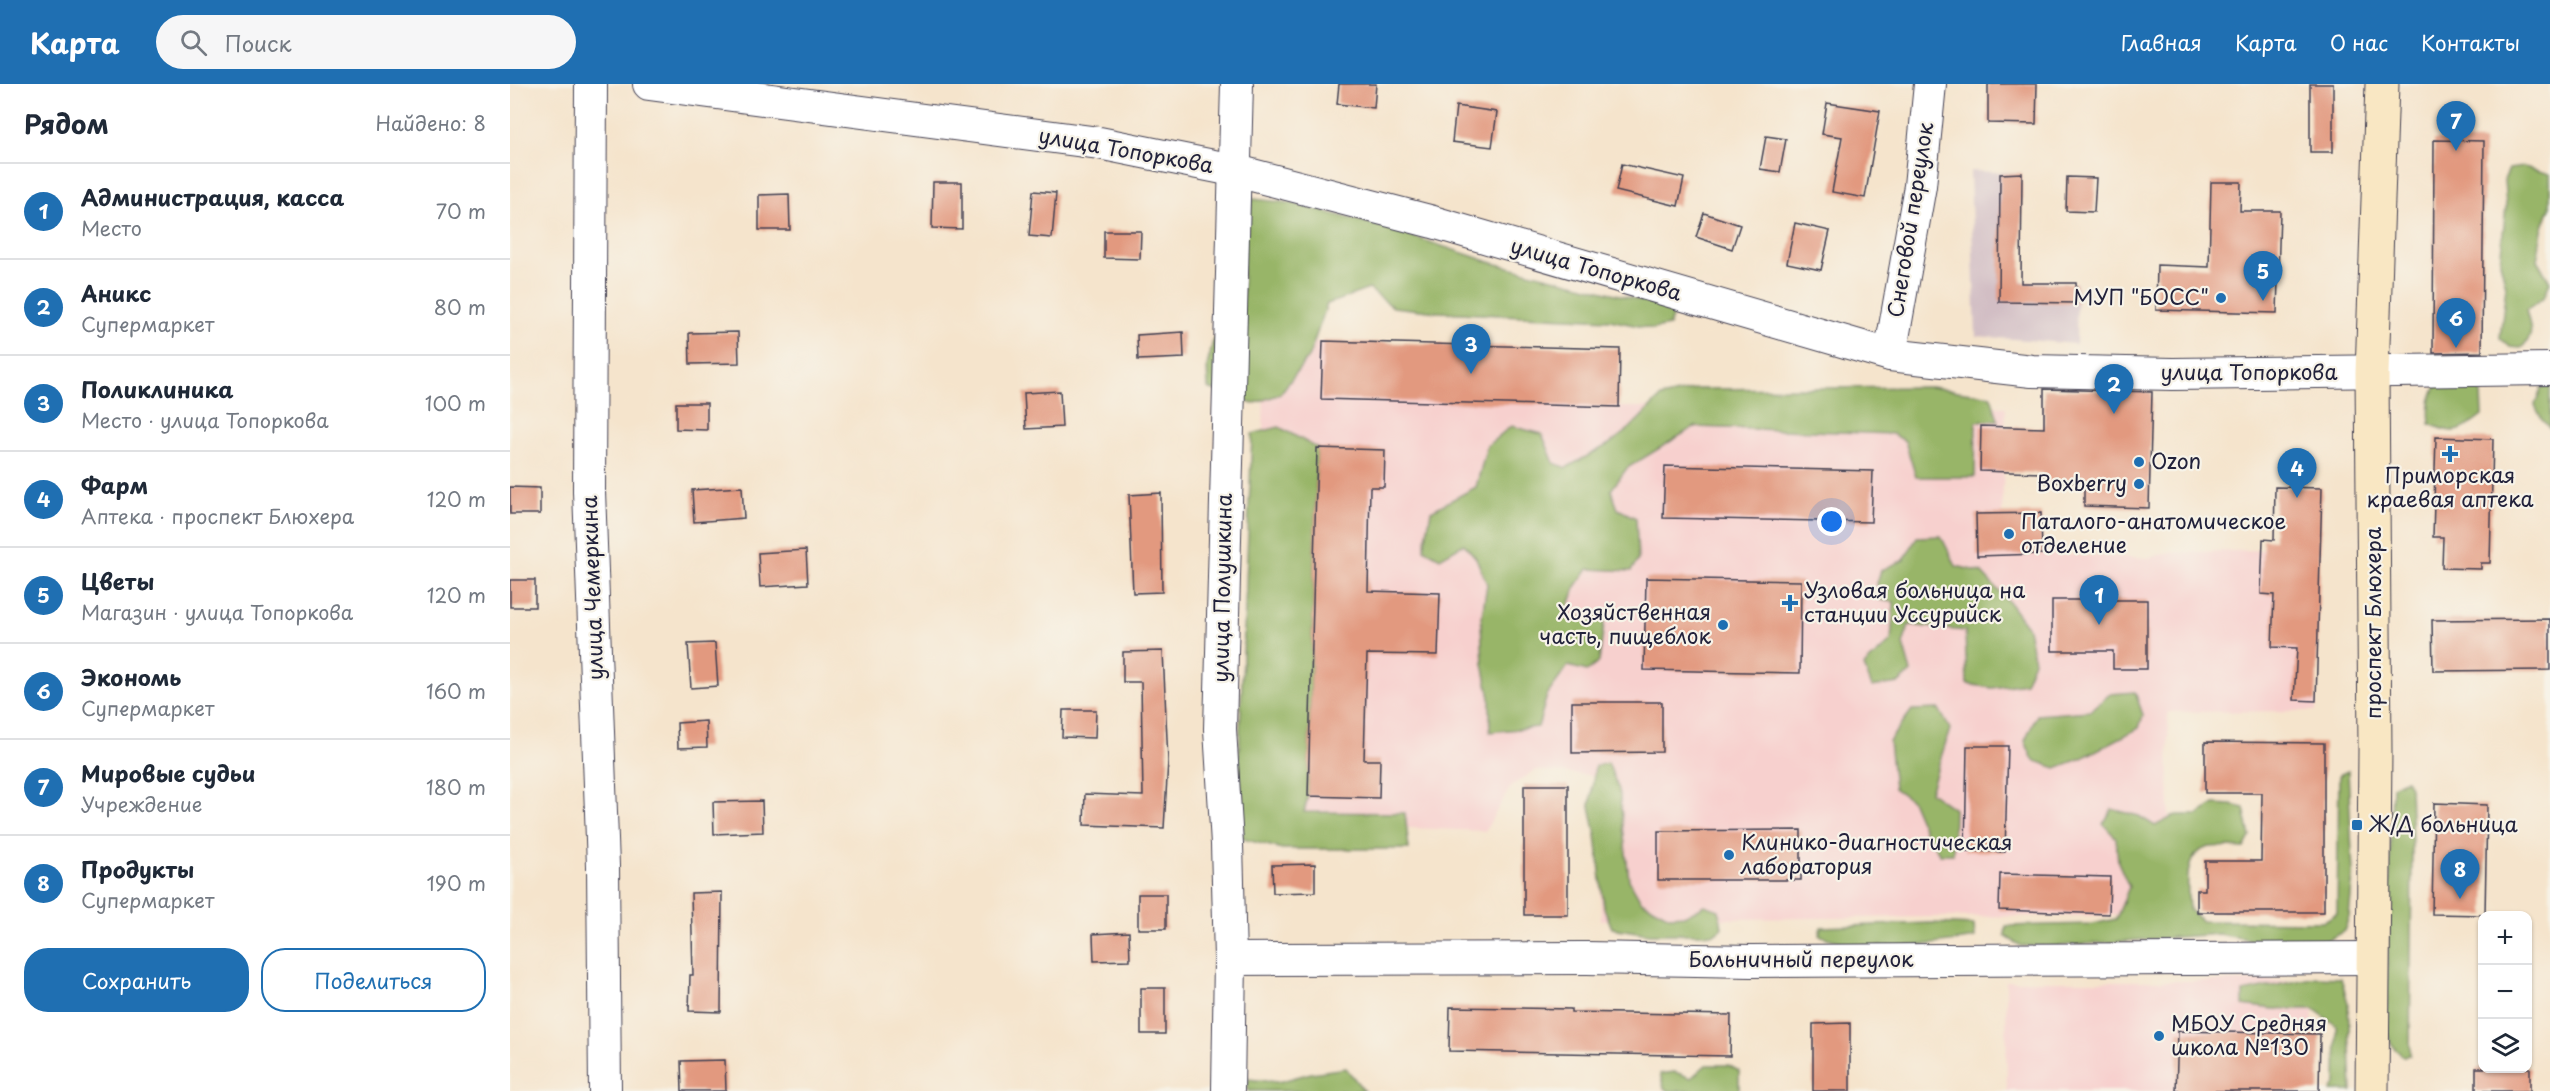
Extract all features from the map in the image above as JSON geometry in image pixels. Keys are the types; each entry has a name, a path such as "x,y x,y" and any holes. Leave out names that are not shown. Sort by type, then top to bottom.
{"main road":[{"name":"проспект Блюхера","path":"2372,1091 2374,714 2372,373 2382,84"}],"street":[{"name":"улица Чемеркина","path":"591,84 589,491 603,866 606,1091"},
{"name":"улица Топоркова","path":"649,84 1099,143 1233,170 1399,213 1890,355 2032,371 2173,374 2550,369"},
{"name":"улица Полушкина","path":"1228,1091 1230,959 1227,844 1220,729 1237,84"},
{"name":"Снеговой переулок","path":"1890,355 1920,186 1930,84"},
{"name":"Больничный переулок","path":"1230,959 1586,958 1751,961 2373,958"}],"shaded area":[{"path":"1970,171 2022,173 2021,282 2077,283 2076,344 1976,336"},
{"name":"Узловая больница на станции Уссурийск","path":"1264,341 1620,349 1619,407 1879,409 1880,402 2006,407 2002,514 2041,513 2043,554 2150,558 2165,553 2262,550 2263,539 2274,540 2275,487 2322,488 2316,711 2168,712 2170,915 1601,920 1599,776 1536,770 1511,786 1485,831 1260,822"},
{"name":"МБОУ Средняя школа №130","path":"2006,981 2313,981 2312,1091 2007,1091"}],"green space":[{"path":"2524,167 2550,174 2550,207 2542,230 2537,260 2550,282 2544,297 2526,310 2530,335 2521,348 2510,347 2500,338 2506,286 2500,262 2506,206 2504,180 2509,169"},
{"path":"1253,199 1291,203 1387,228 1493,263 1675,309 1669,326 1653,329 1610,320 1438,312 1393,307 1369,289 1327,304 1309,356 1280,394 1253,404 1208,388 1207,366 1214,337 1242,341 1243,242"},
{"path":"2467,379 2481,394 2482,416 2458,431 2445,430 2430,424 2430,401 2439,380"},
{"path":"2550,385 2550,428 2542,420 2535,405 2542,387"},
{"path":"1931,387 1991,396 1998,420 1976,422 1975,477 1916,477 1905,441 1893,434 1694,427 1627,468 1611,490 1618,509 1636,518 1638,560 1631,571 1588,569 1575,588 1567,612 1574,618 1605,616 1599,662 1587,671 1568,666 1547,695 1538,727 1490,732 1490,698 1483,664 1481,623 1487,584 1476,558 1464,544 1440,558 1424,549 1431,511 1476,487 1487,446 1511,426 1542,434 1554,463 1566,468 1609,444 1630,428 1661,397 1696,389"},
{"path":"1279,427 1317,448 1308,796 1304,812 1405,813 1409,849 1282,849 1243,839 1239,755 1252,434"},
{"path":"1941,536 1956,566 1981,572 2008,601 2028,628 2034,661 2025,683 1992,688 1967,684 1965,631 1909,625 1903,644 1911,672 1899,683 1872,687 1864,666 1891,641 1894,602 1880,600 1877,583 1881,570 1904,560 1917,537"},
{"path":"2135,692 2143,715 2139,728 2082,758 2056,768 2033,760 2025,741 2037,715 2090,711 2110,694"},
{"path":"1939,709 1950,729 1930,792 1954,809 1953,854 1940,854 1926,835 1911,800 1894,788 1889,741 1912,710"},
{"path":"1608,763 1619,790 1629,880 1641,901 1669,916 1686,915 1705,905 1719,910 1722,928 1714,934 1649,934 1612,928 1604,908 1596,835 1590,806 1595,766"},
{"path":"2348,771 2353,874 2349,917 2344,931 2310,950 2218,934 2059,946 2021,946 2005,936 2006,926 2093,924 2116,919 2129,887 2118,862 2116,838 2103,824 2112,809 2139,816 2155,826 2176,815 2198,815 2214,804 2244,808 2250,837 2244,848 2210,847 2194,856 2188,873 2189,910 2202,921 2323,922 2337,913 2339,775"},
{"path":"2406,779 2410,787 2412,851 2410,1055 2403,1056 2393,1047 2386,1030 2392,786"},
{"path":"1931,923 1974,925 1975,938 1917,945 1875,946 1836,941 1819,935 1821,927"},
{"path":"2316,977 2341,978 2348,1003 2352,1091 2331,1091 2336,1082 2337,1026 2314,1009 2274,1009 2243,1005 2243,992"},
{"path":"1706,1065 1728,1065 1739,1071 1739,1091 1668,1091 1664,1088 1660,1074 1675,1072 1691,1078"},
{"path":"1346,1068 1364,1091 1248,1091 1248,1079 1278,1082 1311,1073"}],"building":[{"path":"1339,84 1376,84 1374,108 1337,104"},
{"path":"1988,84 2037,84 2036,124 1988,123"},
{"path":"2310,84 2333,84 2333,152 2310,152"},
{"path":"1827,103 1880,111 1865,198 1832,192 1842,137 1822,134"},
{"path":"1456,106 1497,112 1492,147 1452,142"},
{"path":"1766,136 1786,139 1780,172 1760,169"},
{"path":"2434,140 2484,141 2482,352 2433,353"},
{"path":"1622,164 1684,178 1678,206 1616,191"},
{"path":"2022,173 2021,283 2076,283 2077,303 1999,302 2000,174"},
{"path":"2067,177 2096,178 2094,212 2066,211"},
{"path":"933,182 962,182 962,229 932,228"},
{"path":"2211,182 2241,182 2240,211 2280,211 2277,313 2156,310 2157,265 2209,267"},
{"path":"1033,191 1056,193 1052,238 1029,236"},
{"path":"789,194 790,230 759,230 759,195"},
{"path":"1704,213 1740,225 1732,249 1696,237"},
{"path":"1795,223 1830,231 1821,270 1787,263"},
{"path":"1104,231 1141,231 1140,259 1104,258"},
{"path":"738,332 739,363 690,364 689,333"},
{"path":"1183,332 1184,358 1138,360 1137,335"},
{"path":"1323,341 1620,349 1619,407 1321,399"},
{"path":"2044,389 2152,392 2149,508 2084,506 2084,482 2043,482 2043,473 1980,471 1981,426 2044,428"},
{"path":"1060,391 1062,427 1026,429 1024,393"},
{"path":"676,403 707,403 707,430 676,429"},
{"path":"2436,437 2493,439 2490,563 2481,563 2481,569 2442,568 2443,537 2433,537"},
{"path":"1317,448 1385,450 1384,487 1370,487 1368,591 1440,593 1438,655 1367,654 1364,760 1380,760 1379,798 1308,796"},
{"path":"1665,466 1873,471 1871,522 1663,518"},
{"path":"510,487 540,488 540,514 510,514"},
{"path":"742,487 744,518 694,522 692,490"},
{"path":"2275,487 2322,488 2316,701 2294,700 2297,648 2272,647 2274,595 2261,594 2263,539 2274,540"},
{"path":"1161,493 1162,592 1133,593 1129,495"},
{"name":"Паталого-анатомическое отделение","path":"2041,513 2042,554 1977,556 1976,514"},
{"path":"806,550 808,584 760,587 758,553"},
{"name":"Хозяйственная часть, пищеблок","path":"1646,578 1801,581 1800,673 1644,670"},
{"path":"510,580 535,580 535,607 510,607"},
{"path":"2052,600 2147,600 2147,669 2113,669 2113,651 2052,651"},
{"path":"2550,619 2550,670 2433,671 2432,620"},
{"path":"715,643 718,686 691,688 688,644"},
{"path":"1163,651 1168,761 1164,828 1084,825 1085,794 1143,796 1141,682 1123,682 1123,652"},
{"path":"1572,702 1662,702 1662,752 1572,753"},
{"path":"1063,710 1096,710 1095,738 1062,737"},
{"path":"706,721 707,747 678,748 677,723"},
{"path":"2205,742 2324,743 2324,912 2197,912 2197,890 2205,890 2205,861 2261,861 2262,793 2205,793"},
{"path":"1967,746 2008,746 2005,852 1965,851"},
{"path":"1524,785 1568,785 1568,915 1524,915"},
{"path":"762,801 763,832 714,834 713,802"},
{"path":"2434,803 2487,805 2485,911 2478,911 2478,915 2432,914"},
{"name":"Клинико-диагностическая лаборатория","path":"1801,830 1801,880 1658,880 1658,831"},
{"path":"1315,864 1315,892 1273,893 1272,865"},
{"path":"2000,874 2110,877 2109,914 1999,910"},
{"path":"722,892 721,1012 689,1011 690,975 693,975 691,893"},
{"path":"1138,894 1166,894 1166,929 1138,929"},
{"path":"1129,932 1130,960 1094,961 1093,934"},
{"path":"1141,988 1165,988 1165,1034 1141,1034"},
{"path":"1450,1007 1731,1015 1730,1056 1449,1051"},
{"path":"1850,1023 1850,1091 1813,1091 1813,1024"},
{"path":"2178,1031 2320,1034 2319,1091 2176,1091"},
{"path":"725,1060 726,1091 682,1091 681,1061"},
{"path":"2476,1068 2478,1068 2478,1073 2530,1073 2530,1091 2476,1091"}],"place":[{"name":"Мировые судьи","path":"2456,151"},
{"name":"МУП \"БОСС\"","path":"2221,298"},
{"name":"Цветы","path":"2263,301"},
{"name":"Экономь","path":"2456,348"},
{"name":"Поликлиника","path":"1471,374"},
{"name":"Аникс","path":"2114,414"},
{"name":"Приморская краевая аптека","path":"2450,454"},
{"name":"Ozon","path":"2139,462"},
{"name":"Boxberry","path":"2139,484"},
{"name":"Фарм","path":"2297,498"},
{"name":"Паталого-анатомическое отделение","path":"2009,534"},
{"name":"Узловая больница на станции Уссурийск","path":"1790,603"},
{"name":"Хозяйственная часть, пищеблок","path":"1723,625"},
{"name":"Администрация, касса","path":"2099,625"},
{"name":"Ж/Д больница","path":"2357,825"},
{"name":"Клинико-диагностическая лаборатория","path":"1729,855"},
{"name":"Продукты","path":"2460,899"},
{"name":"МБОУ Средняя школа №130","path":"2159,1036"}]}
